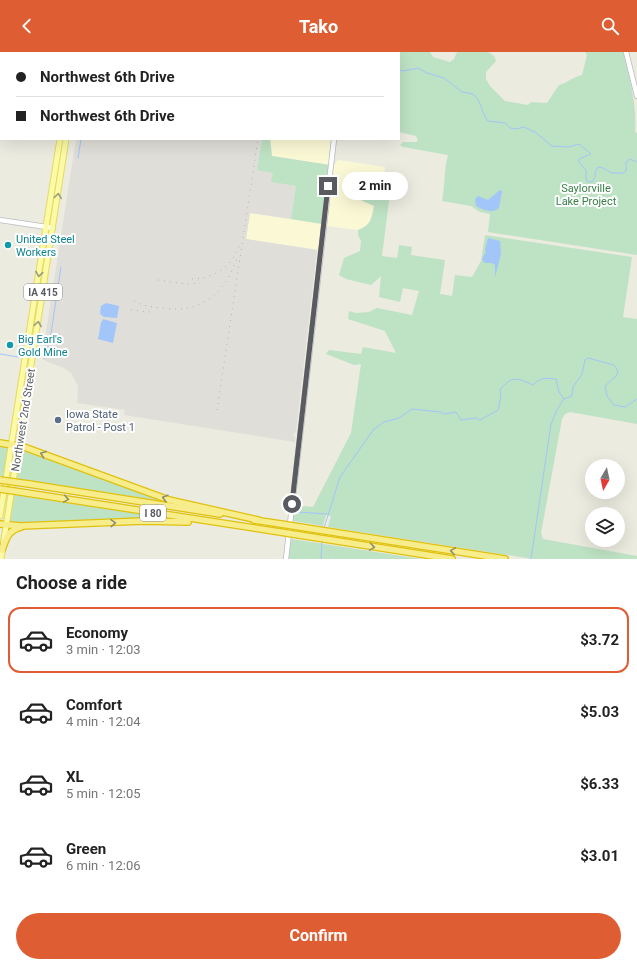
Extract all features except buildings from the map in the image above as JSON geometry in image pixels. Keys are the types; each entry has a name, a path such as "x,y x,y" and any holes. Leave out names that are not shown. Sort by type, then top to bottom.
{"highway":[{"path":"0,443 18,446 169,500 258,520"},
{"name":"I 80","path":"0,480 506,559"},
{"name":"I 80","path":"0,489 452,559"},
{"path":"3,524 29,526 166,521 254,528"},
{"path":"2,550 11,531 29,526"}],"main road":[{"path":"626,52 637,96"},
{"name":"Northwest 2nd Street","path":"0,516 60,140"},
{"name":"Northwest 2nd Street","path":"1,559 3,524 18,446 66,140"},
{"path":"286,559 334,140"},
{"path":"0,220 53,228"}],"shaded area":[{"path":"76,140 262,140 257,170 273,173 272,182 296,186 291,219 250,213 246,239 317,250 296,432 293,436 295,437 295,442 124,415 125,410 77,403 78,386 71,373 64,368 42,358"},
{"path":"270,140 332,140 330,165 272,156"},
{"path":"338,160 385,167 382,191 375,198 360,197 361,201 374,206 369,224 358,230 326,226 333,166"},
{"path":"250,213 322,224 320,250 246,239"}],"green space":[{"name":"Saylorville Lake Project","path":"400,52 430,52 433,57 450,62 454,59 457,52 488,52 494,56 496,61 486,72 486,79 490,86 505,101 528,105 531,102 547,103 559,85 582,75 587,55 585,52 623,52 632,92 635,112 635,132 637,133 637,255 488,232 490,214 480,212 471,206 442,201 448,155 403,147 400,145 403,142 418,141 416,136 400,132"},
{"path":"262,140 270,140 272,156 330,165 322,224 291,219 296,186 271,182 273,173 257,170"},
{"path":"382,191 390,193 382,256 397,258 399,245 412,247 411,255 445,260 440,294 452,296 455,275 472,277 481,261 485,235 632,257 623,317 637,319 637,424 570,412 565,414 562,419 541,533 543,539 637,556 637,559 533,559 328,527 331,516 326,515 323,526 293,521 294,505 313,507 351,433 361,364 354,365 326,354 329,350 361,354 363,347 396,353 385,331 348,319 349,311 356,313 369,312 377,308 412,315 419,291 403,288 400,302 379,297 381,276 371,285 346,279 339,275 344,258 360,251 361,241 358,235 358,230 368,224 372,215 374,206 359,199 360,197 375,198"},
{"path":"0,445 8,447 4,477 0,476"},
{"path":"21,450 141,493 176,503 17,479"},
{"path":"14,495 167,518 167,520 20,525 10,522"},
{"path":"291,539 298,540 421,559 288,559"}],"water":[{"path":"500,190 502,191 499,208 496,210 485,210 476,206 475,199 478,196 488,200"},
{"path":"488,238 500,241 501,254 495,277 495,265 492,263 485,263 482,260 485,253 493,254 486,253 485,250"},
{"path":"106,303 119,306 117,318 104,317 100,314 101,306"},
{"path":"103,319 117,323 113,343 98,339"}],"waterway":[{"path":"400,70 418,68 427,73 444,78 462,92 473,94 478,100 488,121 505,123 510,128 516,129 524,127 535,132 552,146 569,147 579,144 591,154 579,159 579,162 586,170 586,179 588,182 593,181 598,167 612,173 623,173 626,171 626,162 630,159 637,162"},
{"path":"78,158 81,140"},
{"path":"44,359 50,340 61,267"},
{"path":"0,354 18,357"},
{"path":"564,399 572,396 573,387 582,374 585,360 588,358 614,365 618,371 616,376 605,386 607,396 614,405 625,407 637,399"},
{"path":"324,528 340,477 374,429 384,422 399,418 412,409 440,412 445,414 456,412 461,420 476,418 480,420 498,410 501,396 500,390 507,382 514,379 522,380 533,385 543,379 556,379 559,392 564,399"},
{"path":"531,559 551,424 563,400"},
{"path":"298,512 327,514"},
{"path":"321,559 322,541"}],"railway":[{"path":"217,410 258,140"},
{"path":"192,279 207,277 227,266 232,260 239,246"},
{"path":"134,301 158,308 176,309 188,308 200,304 210,299 226,282 237,258"},
{"path":"158,280 186,284 200,283"},
{"path":"131,310 150,312"}],"place":[{"name":"United Steel Workers","path":"8,245"},
{"name":"Big Earl's Gold Mine","path":"10,345"},
{"name":"Iowa State Patrol - Post 1","path":"58,420"}],"route":[{"path":"292,504 328,186"}]}
